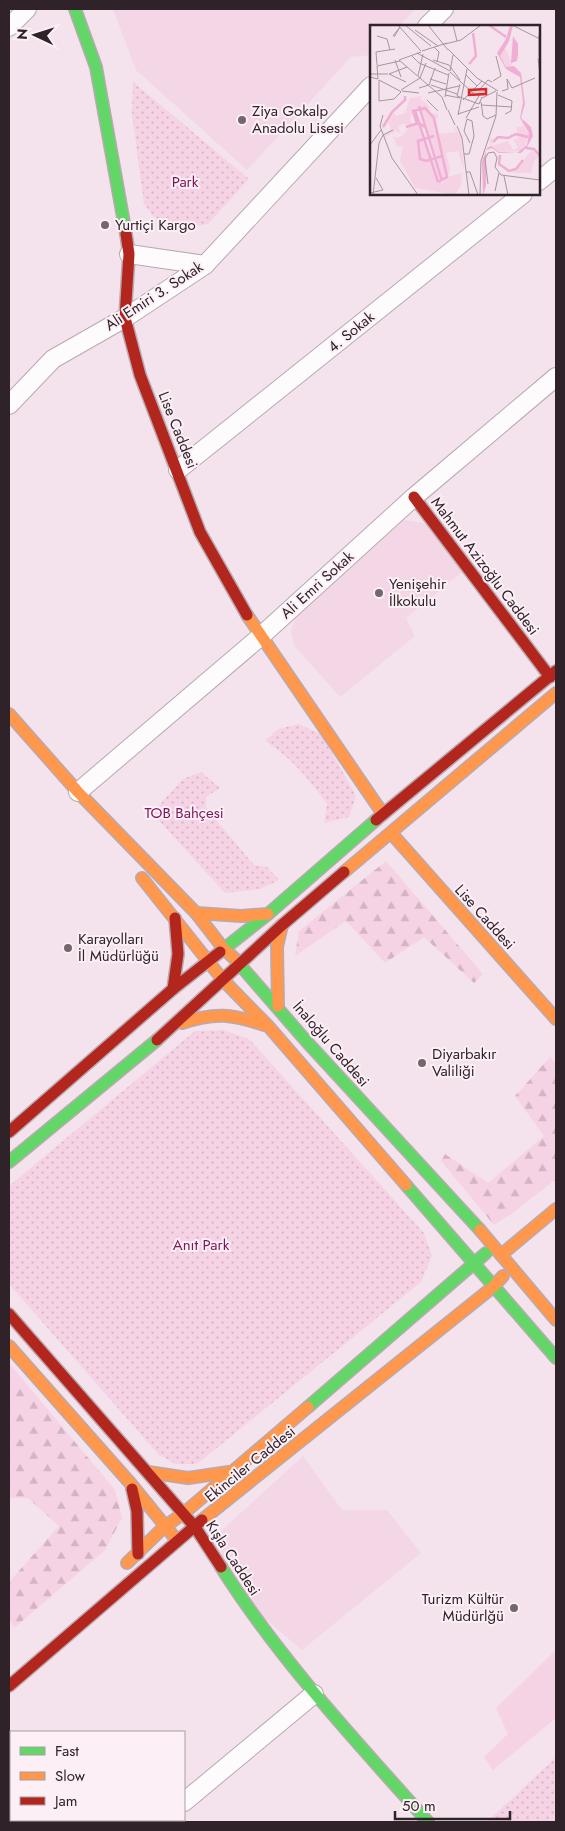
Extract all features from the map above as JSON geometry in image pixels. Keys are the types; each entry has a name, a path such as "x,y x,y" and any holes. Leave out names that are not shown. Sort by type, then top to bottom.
{"street":[{"path":"9,27 27,9"},
{"name":"Lise Caddesi","path":"74,9 96,67 128,254 125,318 140,375 178,470 200,532 237,600 383,814"},
{"path":"429,25 444,9"},
{"name":"Ali Emiri 3. Sokak","path":"9,405 53,359 125,318 205,265 370,87"},
{"path":"540,180 556,167"},
{"name":"4. Sokak","path":"178,470 522,195"},
{"path":"128,254 205,265"},
{"name":"Ali Emri Sokak","path":"78,792 261,636 414,496 556,377"},
{"name":"Mahmut Azizoğlu Caddesi","path":"414,496 553,674"},
{"path":"9,1132 173,989 268,914 383,814 553,674"},
{"path":"9,1162 178,1024 282,925 392,834 556,693"},
{"path":"9,714 78,792 124,857"},
{"name":"İnaloğlu Caddesi","path":"78,792 196,913 223,948 241,965 307,1042 498,1251 556,1320"},
{"name":"Lise Caddesi","path":"392,834 556,1019"},
{"path":"136,872 175,918 223,980 269,1027 492,1287 556,1358"},
{"path":"196,913 241,916 268,914"},
{"path":"173,989 178,968 180,941 175,918"},
{"path":"278,1006 276,947 282,925"},
{"path":"178,1024 206,1014 218,1012 239,1016 269,1027"},
{"name":"Ekinciler Caddesi","path":"116,1572 138,1554 164,1527 184,1513 473,1264 498,1251 556,1209"},
{"path":"444,1230 448,1250"},
{"name":"Ekinciler Caddesi","path":"9,1686 181,1544 195,1527 492,1287 511,1268"},
{"path":"438,1294 444,1271"},
{"name":"Kışla Caddesi","path":"9,1314 184,1513 241,1599 314,1694 428,1822"},
{"path":"9,1346 131,1484 164,1527 181,1544"},
{"path":"148,1472 181,1478 203,1478 231,1472"},
{"path":"131,1484 137,1511 138,1554"},
{"path":"206,1566 241,1599"},
{"path":"185,1801 314,1694"}],"shaded area":[{"name":"Ziya Gokalp Anadolu Lisesi","path":"113,9 415,9 400,25 370,25 370,55 351,57 247,170 136,70"},
{"name":"Yenişehir İlkokulu","path":"404,520 424,523 466,569 406,618 415,636 340,697 294,645 291,631 296,617"},
{"path":"303,1456 342,1510 387,1510 421,1553 302,1650 241,1599 211,1540"}],"green space":[{"name":"Park","path":"133,82 249,179 208,224 177,229 153,216 144,204 132,114"},
{"path":"299,724 322,735 356,796 349,817 324,823 327,804 299,769 265,741 278,729"},
{"name":"TOB Bahçesi","path":"201,772 220,788 206,797 206,808 254,865 267,867 279,880 260,889 225,893 152,813 183,779"},
{"path":"386,861 483,974 474,983 424,937 385,963 346,921 295,956 299,931"},
{"name":"Anıt Park","path":"222,1030 249,1039 424,1233 432,1256 421,1282 197,1464 176,1464 159,1455 9,1284 9,1186 195,1031"},
{"path":"550,1057 556,1064 556,1179 494,1225 441,1161 445,1154 488,1183 544,1136 515,1096"},
{"path":"9,1363 115,1490 122,1518 105,1550 14,1628 9,1619 9,1582 59,1526 28,1498 9,1498"},
{"path":"556,1650 556,1718 493,1770 484,1757 508,1734 496,1708"},
{"path":"556,1757 556,1822 487,1822"}],"traffic: fast":[{"path":"75,9 96,67 126,234"},
{"path":"220,952 268,914 376,820"},
{"path":"234,958 307,1042 480,1230"},
{"path":"9,1162 157,1040"},
{"path":"406,1185 556,1358"},
{"path":"308,1407 486,1253"},
{"path":"221,1567 268,1635 293,1667 428,1822"}],"traffic: slow":[{"path":"247,615 383,814"},
{"path":"344,872 556,693"},
{"path":"9,714 78,792 196,913 223,948 234,958"},
{"path":"392,834 556,1019"},
{"path":"142,878 223,980 269,1027 406,1185"},
{"path":"196,913 241,916 268,914"},
{"path":"278,1006 277,947 282,925"},
{"path":"182,1023 204,1017 223,1016 242,1018 264,1025"},
{"path":"501,1255 556,1209"},
{"path":"480,1230 556,1320"},
{"path":"202,1520 493,1287 503,1276"},
{"path":"9,1346 131,1484 175,1538"},
{"path":"127,1563 164,1527 184,1513 308,1407"},
{"path":"148,1472 188,1478 229,1472"}],"traffic: jam":[{"path":"126,234 129,254 125,318 140,375 200,532 247,615"},
{"path":"414,497 550,677"},
{"path":"376,820 556,671"},
{"path":"157,1040 282,925 344,872"},
{"path":"173,989 178,954 175,918"},
{"path":"9,1132 173,989 220,952"},
{"path":"9,1314 195,1527 221,1567"},
{"path":"132,1489 137,1511 138,1554"},
{"path":"9,1686 202,1520"}],"place":[{"name":"Ziya Gokalp Anadolu Lisesi","path":"242,120"},
{"name":"Yurtiçi Kargo","path":"105,225"},
{"name":"Yenişehir İlkokulu","path":"379,593"},
{"name":"Karayolları İl Müdürlüğü","path":"68,948"},
{"name":"Diyarbakır Valiliği","path":"422,1063"},
{"name":"Turizm Kültür Müdürlğü","path":"514,1608"}]}
